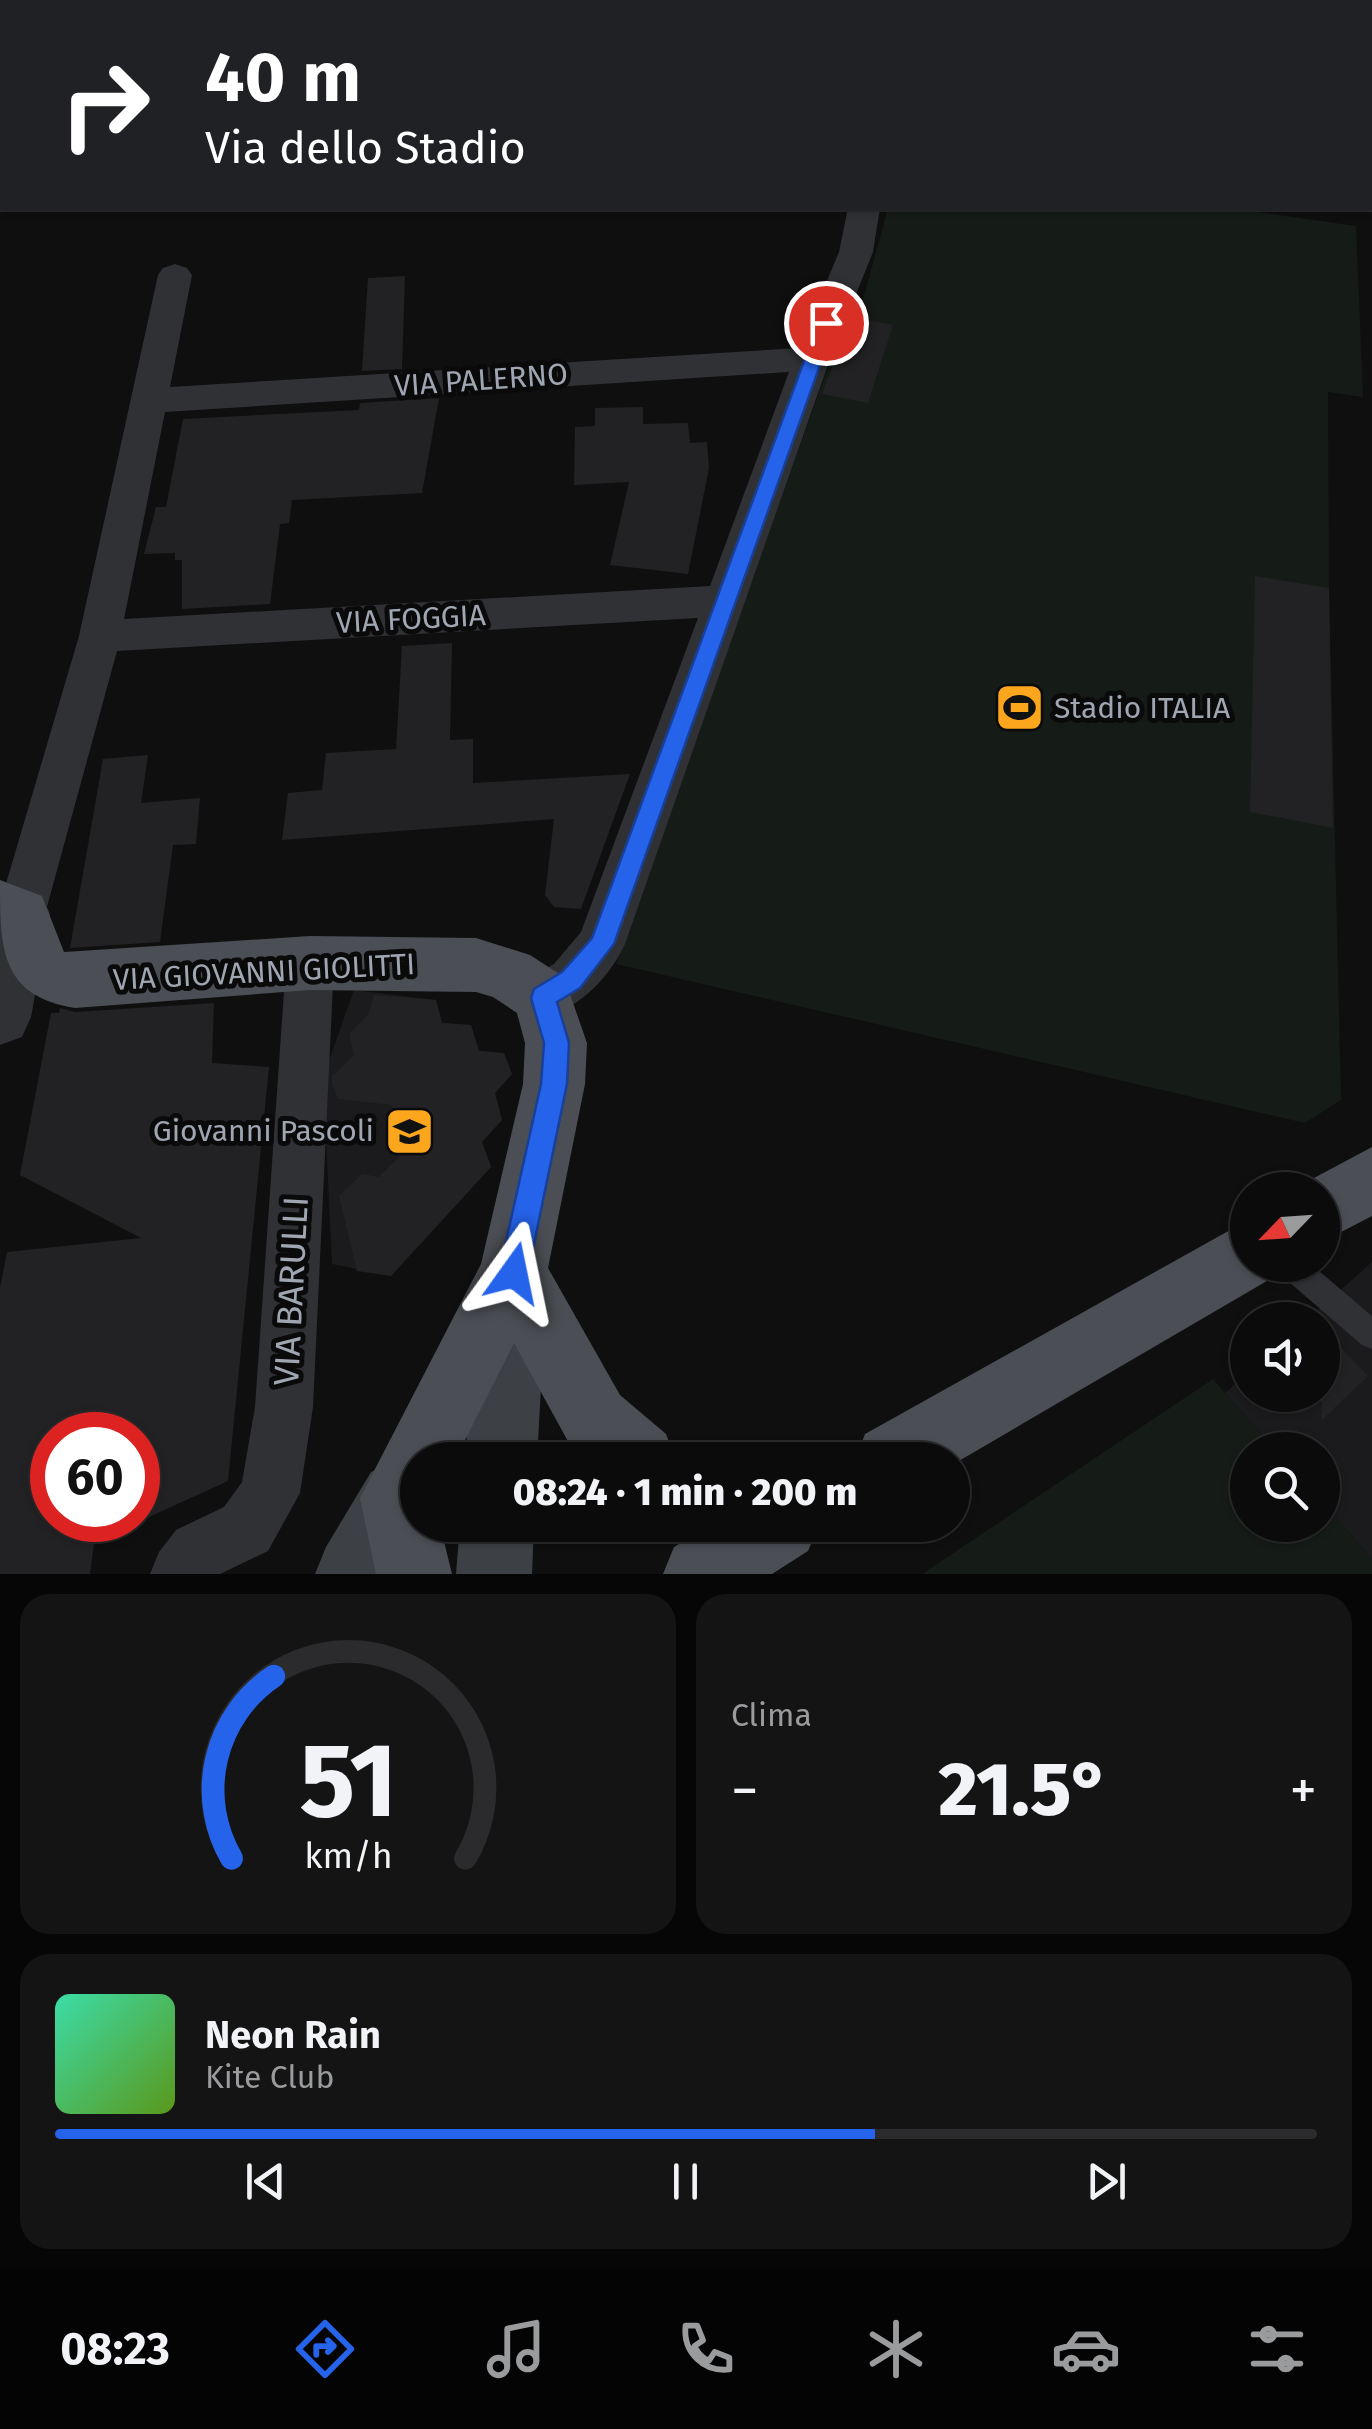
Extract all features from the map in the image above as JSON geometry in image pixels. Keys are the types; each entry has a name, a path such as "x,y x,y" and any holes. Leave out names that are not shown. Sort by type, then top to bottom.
{"main road":[{"name":"VIA GIOVANNI GIOLITTI","path":"10,909 35,964 50,979 75,981 310,964 476,966 508,974 543,998"},
{"path":"502,1442 514,1273 554,1084 556,1043 543,998"},
{"path":"1340,1198 1372,1179"},
{"path":"922,1442 1230,1264"},
{"path":"514,1273 595,1420 620,1442"},
{"path":"352,1574 398,1498 514,1273"},
{"path":"398,1498 414,1574"},
{"path":"494,1574 496,1542"},
{"path":"702,1574 747,1542"}],"street":[{"path":"543,998 571,980 602,944 723,601 812,359 856,252 864,210"},
{"path":"0,1017 10,909 100,636 176,275"},
{"name":"VIA PALERNO","path":"150,401 812,359"},
{"name":"VIA FOGGIA","path":"100,636 723,601"},
{"name":"VIA BARULLI","path":"181,1574 198,1552 246,1529 270,1493 284,1407 310,964"}],"lane":[{"path":"1310,1282 1372,1335"}],"shaded area":[{"name":"Stadio ITALIA","path":"887,210 1244,210 1356,226 1363,397 1328,392 1341,1100 1305,1123 616,964 846,316 858,318"},
{"name":"Giovanni Pascoli","path":"354,990 436,1000 442,1023 471,1025 479,1051 504,1053 512,1074 495,1093 502,1120 482,1142 491,1167 391,1276 332,1264 323,1077"},
{"path":"1372,1262 1372,1559 1340,1522 1340,1432 1259,1432 1242,1412 1340,1412 1340,1302 1327,1302"},
{"path":"1213,1379 1230,1398 1230,1412 1242,1412 1259,1432 1230,1432 1230,1542 1340,1542 1340,1522 1372,1559 1372,1574 922,1574"}],"building":[{"path":"405,276 402,369 362,371 368,278"},
{"path":"851,317 893,325 868,403 822,394"},
{"path":"439,398 422,493 292,500 289,523 280,524 270,604 182,609 182,560 175,560 175,553 144,554 156,507 166,507 183,419 359,410 360,403"},
{"path":"643,407 643,424 688,423 690,443 707,442 709,468 688,574 610,565 629,482 574,485 575,427 595,426 595,408"},
{"path":"1255,576 1329,588 1333,828 1250,812"},
{"path":"452,643 450,740 473,739 473,783 630,774 581,909 554,907 545,895 554,819 282,840 288,793 322,790 326,753 396,749 402,646"},
{"path":"148,755 141,803 200,798 196,844 173,845 160,942 70,948 103,759"},
{"name":"Giovanni Pascoli","path":"374,995 436,1000 442,1023 471,1025 479,1051 504,1053 512,1074 495,1093 502,1120 482,1142 491,1167 391,1276 357,1271 339,1196 362,1174 379,1177 405,1151 392,1105 338,1099 332,1083 332,1076 354,1055 349,1034 369,1014"},
{"path":"214,1003 212,1063 269,1067 228,1481 160,1512 160,1412 30,1412 30,1542 94,1542 90,1574 0,1574 0,1288 7,1252 141,1238 20,1175 51,1013 59,1013 60,1008 75,1012"},
{"path":"1340,1347 1368,1376 1340,1403"}],"place":[{"name":"Stadio ITALIA","path":"1019,708"},
{"name":"Giovanni Pascoli","path":"409,1131"}],"route":[{"path":"514,1273 554,1084 556,1043 543,998 571,980 602,944 826,323"}]}
